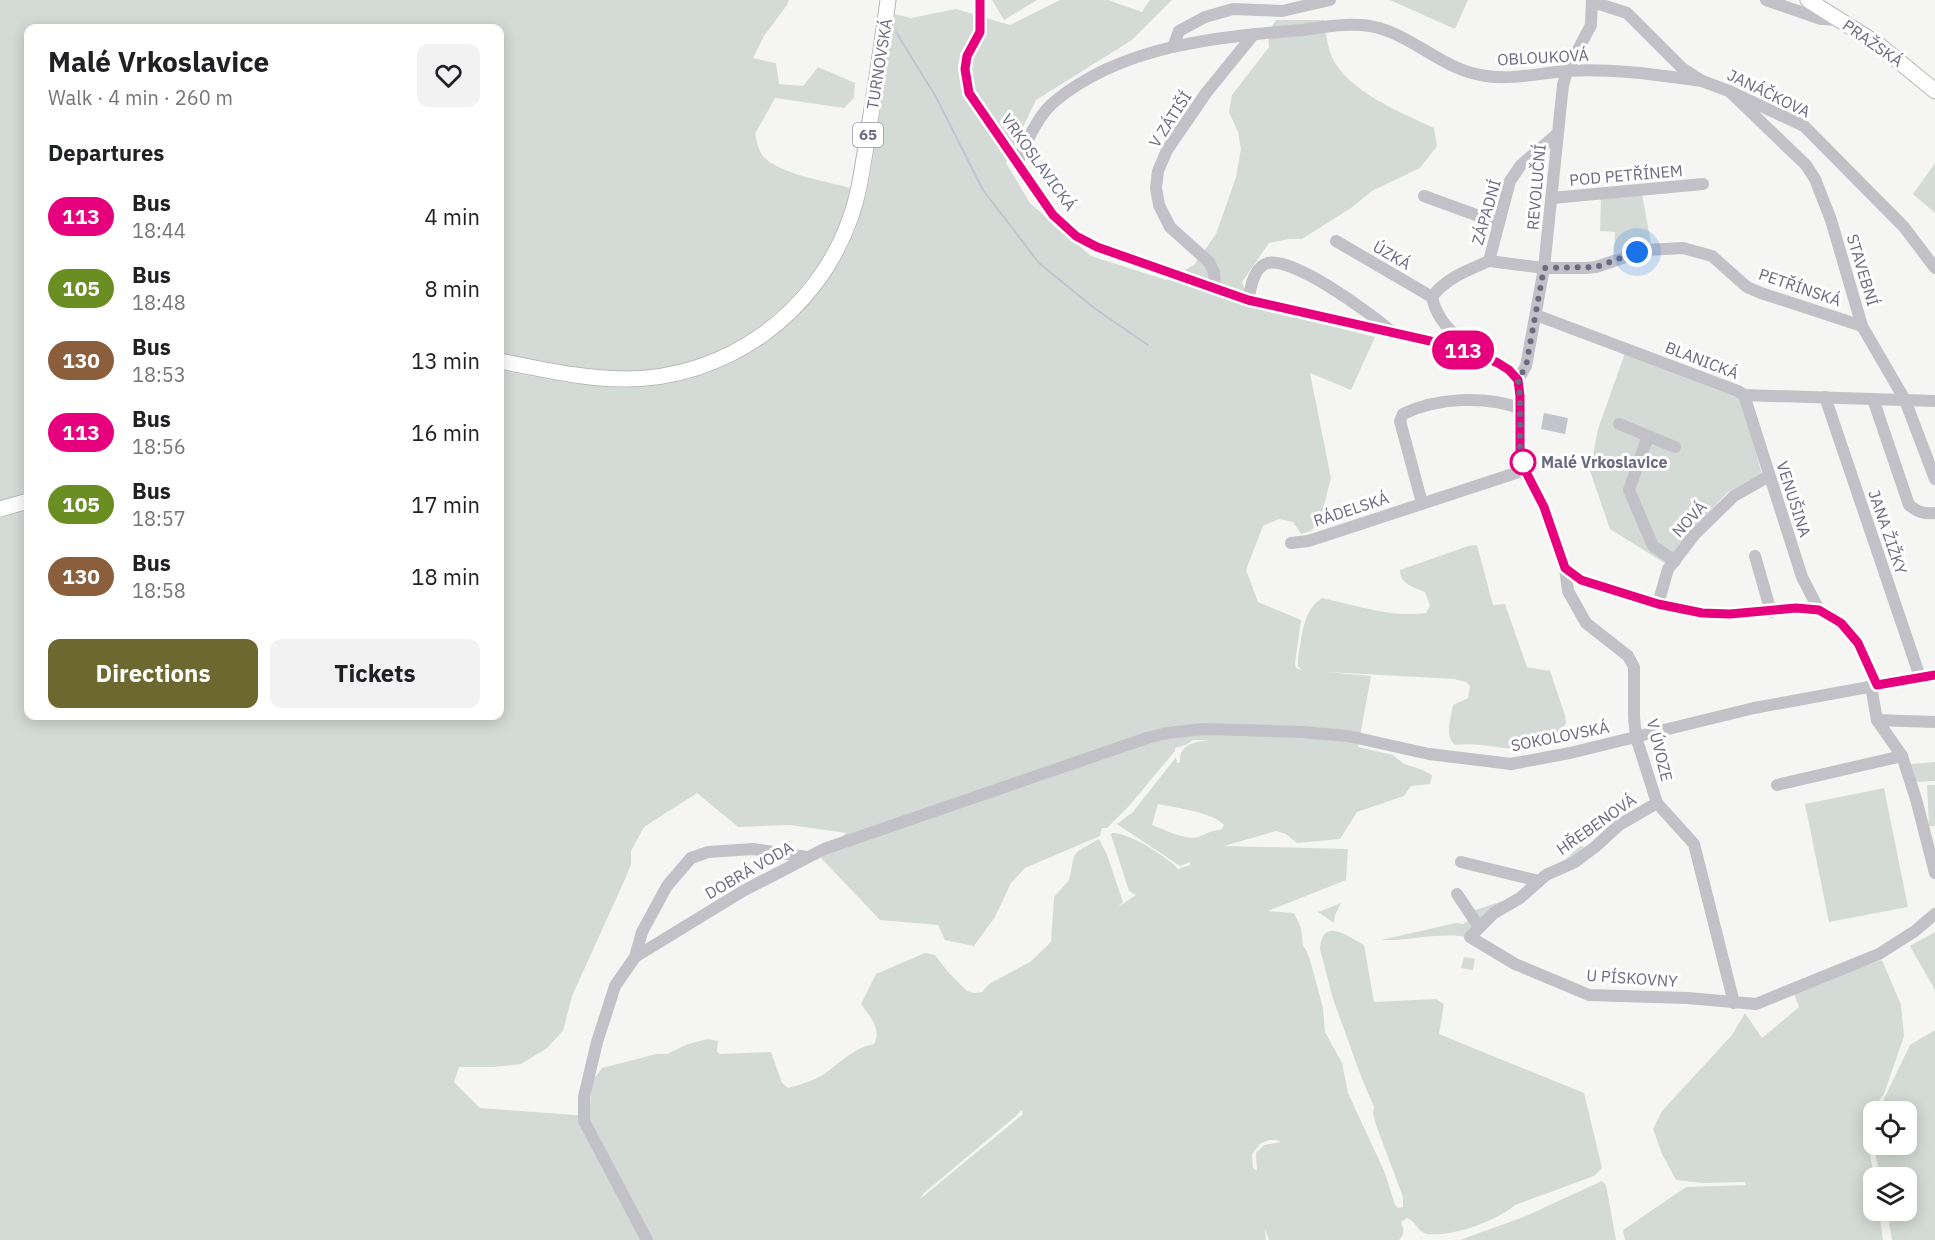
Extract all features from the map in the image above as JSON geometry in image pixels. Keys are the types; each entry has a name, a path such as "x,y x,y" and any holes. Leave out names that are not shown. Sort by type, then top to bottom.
{"main road":[{"name":"TURNOVSKÁ","path":"504,362 613,379 657,377 704,366 741,349 777,325 807,293 828,264 844,232 856,199 888,0"},
{"name":"PRAŽSKÁ","path":"1808,0 1879,45 1935,91"},
{"path":"0,509 24,502"}],"street":[{"name":"VRKOSLAVICKÁ","path":"980,0 980,32 967,56 965,69 969,93 1053,215 1076,236 1097,247 1248,300 1475,353 1498,363 1518,380"},
{"path":"1173,47 1179,31 1205,17 1233,9 1282,11 1330,0"},
{"path":"1766,0 1821,19 1841,20"},
{"name":"REVOLUČNÍ","path":"1518,380 1526,366 1544,268 1563,85 1567,71 1592,25 1593,1"},
{"name":"JANÁČKOVA","path":"1593,1 1627,13 1682,68 1702,81 1730,91 1803,126 1904,227 1935,268"},
{"name":"OBLOUKOVÁ","path":"1017,164 1038,120 1053,103 1090,76 1133,57 1173,47 1254,34 1358,25 1378,28 1397,35 1449,65 1485,76 1512,77 1567,71 1616,70 1702,81"},
{"name":"V ZÁTIŠÍ","path":"1215,288 1214,272 1209,262 1170,227 1159,205 1156,188 1158,171 1167,150 1254,34"},
{"name":"STAVEBNÍ","path":"1730,91 1806,165 1815,179 1831,220 1863,326 1905,400 1935,479"},
{"name":"ZÁPADNÍ","path":"1432,297 1438,289 1459,273 1489,261 1510,181 1521,165 1557,134"},
{"name":"POD PETŘÍNEM","path":"1552,198 1703,184"},
{"path":"1424,196 1498,223"},
{"name":"ÚZKÁ","path":"1336,241 1432,297"},
{"name":"PETŘÍNSKÁ","path":"1489,261 1544,268 1596,267 1646,250 1664,248 1692,250 1712,256 1747,287 1863,326"},
{"name":"VRKOSLAVICKÁ","path":"1248,300 1252,281 1257,271 1263,264 1279,262 1310,275 1371,314 1393,333"},
{"path":"1432,297 1433,305 1441,320 1458,336 1484,349 1498,363"},
{"name":"BLANICKÁ","path":"1536,315 1744,395 1935,401"},
{"path":"1518,380 1520,450 1525,470 1544,507 1565,568 1581,580 1658,604 1702,613 1771,612 1796,608 1819,610 1841,623 1858,643 1874,685 1877,720 1902,756 1935,873"},
{"name":"VENUŠINA","path":"1744,395 1802,577 1819,610"},
{"name":"JANA ŽIŽKY","path":"1825,397 1920,677"},
{"path":"1873,399 1909,505 1925,514 1935,513"},
{"path":"1422,503 1400,421 1403,414 1417,407 1456,401 1501,401 1520,408"},
{"path":"1619,424 1675,447"},
{"path":"1648,436 1629,490 1653,546 1675,561"},
{"name":"RÁDELSKÁ","path":"1291,543 1319,538 1525,470"},
{"name":"NOVÁ","path":"1658,604 1668,569 1695,534 1734,496 1769,477"},
{"path":"1755,556 1771,612"},
{"name":"V ÚVOZE","path":"1565,568 1568,591 1586,623 1628,656 1635,667 1636,737 1657,803 1694,844 1734,1003"},
{"name":"SOKOLOVSKÁ","path":"807,857 835,845 1147,738 1186,730 1292,732 1348,736 1429,754 1511,764 1754,708 1935,675"},
{"path":"1877,720 1935,722"},
{"path":"1777,785 1902,756"},
{"name":"HŘEBENOVÁ","path":"1470,937 1494,913 1520,898 1546,875 1575,862 1596,847 1618,825 1657,803"},
{"name":"DOBRÁ VODA","path":"647,1240 584,1121 584,1097 604,1017 615,986 635,957 642,932 667,886 691,858 708,852 753,849 807,857"},
{"name":"DOBRÁ VODA","path":"635,957 743,891 807,857"},
{"path":"1461,862 1539,881"},
{"path":"1457,894 1479,927"},
{"name":"U PÍSKOVNY","path":"1470,937 1515,964 1589,995 1687,998 1756,1005 1879,954 1935,914"}],"shaded area":[{"path":"0,0 789,0 764,36 753,58 776,63 779,84 803,86 818,67 855,83 854,98 844,108 775,98 755,134 763,156 770,162 791,172 850,188 838,226 821,260 798,291 770,318 738,340 703,357 666,367 611,371 504,354 504,24 24,24 24,493 0,501"},
{"path":"992,0 1037,0 1004,20"},
{"path":"1060,0 1108,0 1142,12 1150,0 1172,0 1132,40 1036,100 1006,163 1030,203 1091,256 1166,280 1194,265 1216,234 1236,177 1241,149 1238,132 1229,112 1232,95 1269,47 1268,32 1276,20 1324,20 1332,57 1339,69 1350,80 1377,100 1434,128 1437,146 1420,168 1372,191 1351,208 1302,239 1269,243 1242,282 1250,306 1375,337 1351,390 1310,373 1331,478 1320,521 1311,531 1301,534 1293,522 1279,519 1263,526 1246,570 1258,602 1301,620 1295,663 1296,668 1302,670 1298,666 1298,659 1304,625 1310,610 1322,598 1400,614 1426,613 1430,606 1425,592 1405,582 1400,570 1468,546 1477,545 1493,605 1505,604 1527,667 1550,671 1566,723 1554,745 1534,744 1517,749 1455,745 1450,736 1450,721 1453,705 1468,698 1470,686 1466,682 1454,679 1327,672 1371,676 1358,747 1393,755 1404,764 1423,770 1432,775 1430,784 1411,786 1404,796 1357,812 1340,839 1297,843 1286,834 1276,831 1224,846 1348,849 1346,880 1268,911 1294,913 1301,928 1303,946 1310,960 1323,1008 1325,1032 1342,1063 1348,1093 1385,1173 1398,1208 1403,1207 1403,1197 1376,1125 1374,1107 1333,999 1320,949 1325,933 1331,931 1337,931 1364,945 1374,1002 1436,999 1444,1004 1439,1034 1584,1093 1602,1168 1594,1176 1515,1205 1497,1217 1474,1227 1449,1233 1428,1234 1422,1232 1407,1218 1401,1222 1403,1232 1399,1240 1269,1240 1265,1229 1266,1240 0,1240 0,518 24,511 24,720 504,720 504,371 604,387 639,387 678,382 715,370 750,353 781,331 809,304 832,274 851,240 868,187 895,14 911,18 956,9 1010,25","holes":["1193,740 1209,740 1193,743 1185,748 1180,756 1180,762 1177,763 1176,757 1133,812 1117,824 1180,866 1190,862 1190,865 1178,869 1147,846 1128,837 1112,833 1129,891 1136,895 1118,907 1123,902 1099,839 1078,851 1074,856 1069,880 1054,897 1051,942 1030,962 989,984 982,992 974,993 967,991 935,955 925,953 876,974 861,1004 876,1028 874,1044 854,1052 815,1079 788,1088 782,1083 771,1052 720,1054 717,1052 718,1041 708,1039 688,1044 667,1054 656,1054 602,1068 593,1080 588,1116 480,1108 454,1082 459,1067 521,1064 547,1048 563,1031 572,996 626,877 631,864 631,851 644,827 697,793 738,827 790,825 846,833 821,858 880,920 938,925 945,940 974,946 995,917 1011,883 1025,868 1100,836 1102,828 1107,828 1129,806 1175,751 1175,748","1158,804 1203,814 1224,825 1221,830 1193,838 1175,834 1152,825","1021,1110 1023,1114 920,1199 924,1193","1269,1140 1281,1142 1264,1145 1256,1153 1257,1171 1253,1168 1252,1154 1261,1143"]},
{"path":"1390,0 1468,0 1455,29"},
{"path":"1935,163 1935,213 1913,194"},
{"path":"1642,194 1651,243 1614,254 1615,232 1600,231 1601,198"},
{"path":"1625,353 1735,394 1742,403 1762,474 1728,492 1692,529 1666,564 1610,529 1590,471 1598,429"},
{"path":"1544,413 1568,418 1565,434 1541,429"},
{"path":"1935,762 1935,781 1912,782 1911,764"},
{"path":"1927,785 1935,785 1935,826 1929,826"},
{"path":"1884,788 1908,907 1829,922 1805,804"},
{"path":"1563,838 1586,848 1466,937 1381,940 1456,923 1463,924 1468,921 1475,910 1515,897 1579,847"},
{"path":"1341,903 1334,923 1318,912"},
{"path":"1935,932 1935,990 1910,946"},
{"path":"1464,957 1475,959 1473,970 1461,968"},
{"path":"1882,960 1901,1005 1904,1036 1884,1094 1879,1101 1863,1101 1863,1155 1870,1155 1872,1167 1863,1167 1863,1221 1880,1221 1883,1240 1625,1240 1623,1230 1686,1187 1746,1185 1745,1182 1703,1183 1676,1180 1662,1154 1653,1129 1662,1111 1732,1035 1745,1013 1762,1038 1799,1007 1793,991"},
{"path":"1935,1030 1935,1240 1892,1240 1889,1221 1917,1221 1917,1167 1878,1167 1876,1155 1917,1155 1917,1101 1883,1101 1910,1045"},
{"path":"1602,1181 1606,1185 1616,1240 1460,1240 1526,1216"}],"waterway":[{"path":"896,32 936,97 983,190 1039,263 1094,308 1148,345"}],"bus line":[{"name":"113","path":"980,0 980,32 967,56 965,69 969,93 1053,215 1076,236 1097,247 1248,300 1439,343 1475,353 1498,363 1509,370 1520,386 1520,450 1525,470 1544,507 1565,568 1581,580 1658,604 1702,613 1771,612 1796,608 1819,610 1841,623 1858,643 1877,685 1935,675"}],"place":[{"name":"Malé Vrkoslavice","path":"1523,462"}],"route":[{"path":"1523,462 1525,470 1520,450 1520,386 1518,380 1526,366 1544,268 1596,267 1637,252"}]}
